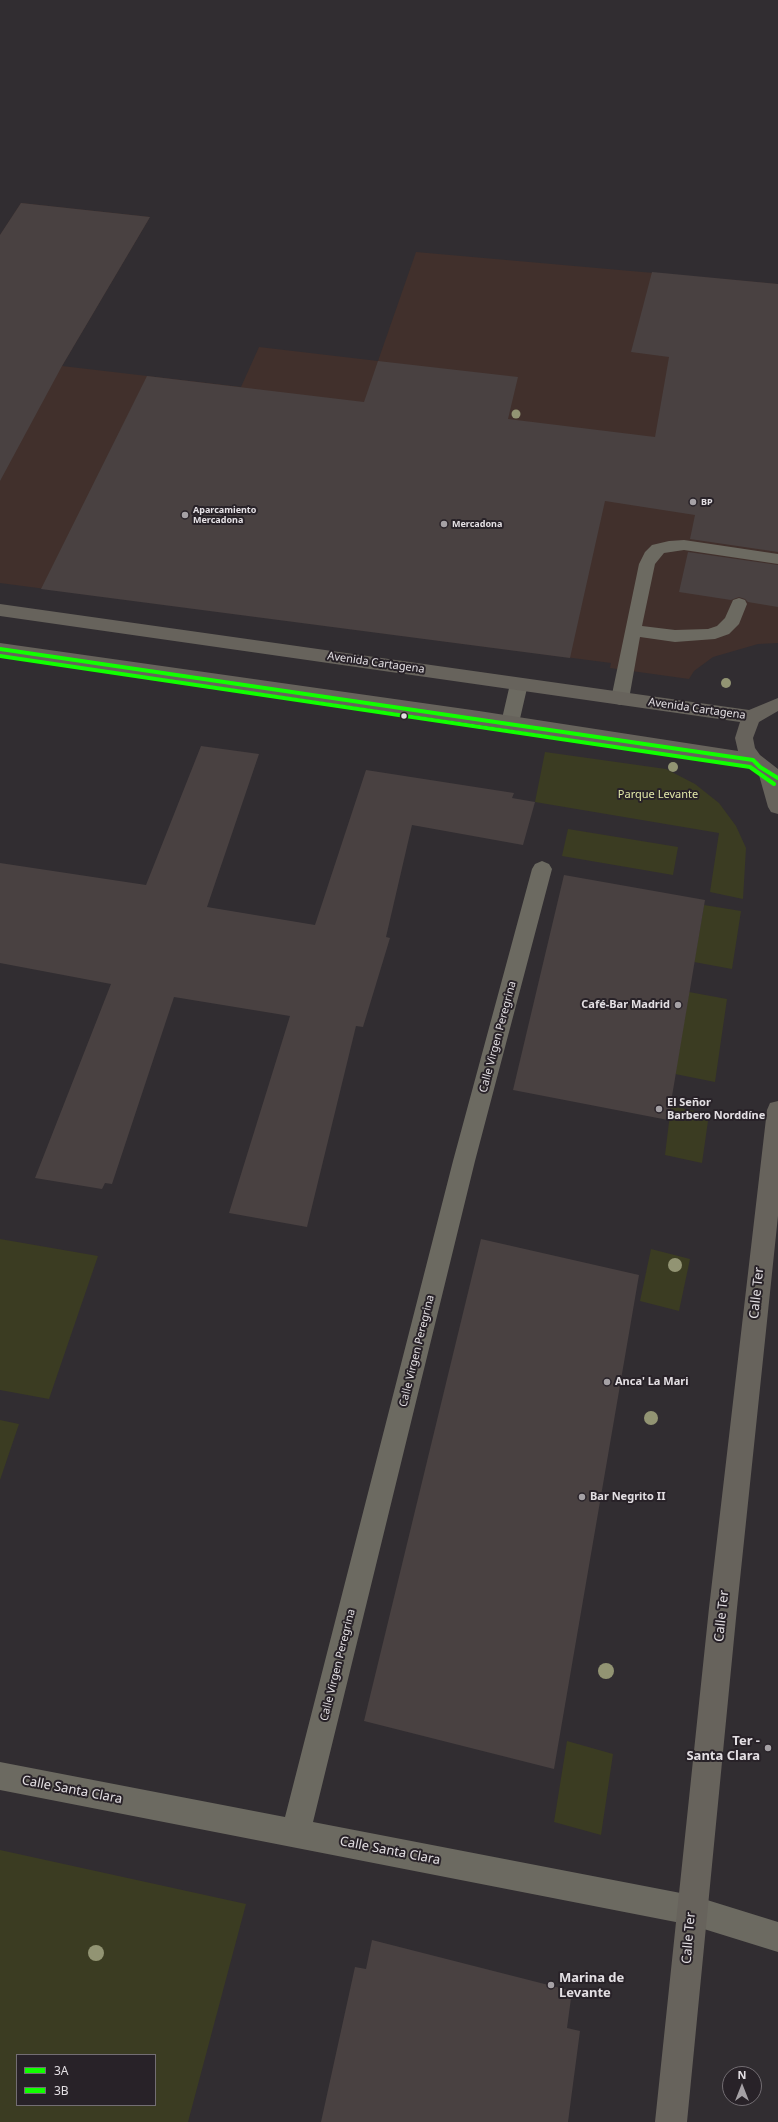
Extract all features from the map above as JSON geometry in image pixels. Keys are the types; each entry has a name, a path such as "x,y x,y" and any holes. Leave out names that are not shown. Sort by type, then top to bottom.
{"main road":[{"name":"Avenida Cartagena","path":"0,610 752,717"},
{"path":"0,649 753,760"},
{"path":"778,704 761,710 752,717 746,727 744,738 746,749 753,760 773,776 778,807"},
{"name":"Calle Ter","path":"671,2122 691,1910 778,1110"}],"street":[{"name":"Calle Virgen Peregrina","path":"296,1834 464,1161 542,869"},
{"name":"Calle Santa Clara","path":"0,1776 691,1910 778,1937"}],"lane":[{"path":"620,699 647,564 651,556 658,549 669,546 684,545 745,560 778,559"},
{"path":"633,630 675,636 709,635 723,630 733,620 739,604"},
{"path":"510,723 520,684"}],"shaded area":[{"path":"21,203 150,217 62,366 241,387 259,347 378,361 416,252 778,284 778,643 758,644 713,657 694,671 689,679 610,668 611,663 0,583 0,235"}],"green space":[{"name":"Parque Levante","path":"545,752 666,769 695,784 719,803 736,826 746,848 743,899 710,892 719,833 535,802"},
{"path":"568,829 678,847 673,875 562,856"},
{"path":"704,905 741,911 732,969 694,962"},
{"path":"689,992 727,999 715,1082 675,1074"},
{"path":"671,1106 709,1114 702,1163 665,1155"},
{"path":"0,1239 98,1256 49,1399 0,1390"},
{"path":"651,1249 690,1259 679,1311 640,1301"},
{"path":"0,1420 19,1424 0,1480"},
{"path":"567,1741 613,1754 601,1835 554,1822"},
{"path":"0,1850 246,1904 188,2122 0,2122"}],"building":[{"path":"21,203 150,217 62,366 0,481 0,235"},
{"path":"652,272 778,284 778,552 690,539 695,515 605,501 570,658 41,589 147,376 364,402 378,361 518,377 508,419 655,437 669,357 631,352"},
{"path":"688,552 778,565 778,607 748,602 739,597 731,600 679,592"},
{"path":"201,746 259,754 207,907 315,925 366,770 514,793 512,798 535,802 523,845 412,825 386,937 390,938 363,1027 356,1026 307,1227 229,1213 290,1016 174,997 112,1184 105,1183 102,1189 35,1178 111,984 0,963 0,863 146,885"},
{"path":"564,875 705,900 668,1120 513,1090"},
{"path":"481,1239 639,1275 554,1769 364,1721"},
{"path":"372,1940 572,1991 567,2028 580,2031 568,2122 321,2122 355,1967 366,1969"}],"transit line":[{"name":"3A","path":"0,649 753,760 760,767 778,778"},
{"name":"3B","path":"0,656 750,767 774,784"}],"place":[{"name":"BP","path":"693,502"},
{"name":"Aparcamiento Mercadona","path":"185,515"},
{"name":"Mercadona","path":"444,524"},
{"name":"Café-Bar Madrid","path":"678,1005"},
{"name":"El Señor Barbero Norddíne","path":"659,1109"},
{"name":"Anca' La Mari","path":"607,1382"},
{"name":"Bar Negrito II","path":"582,1497"},
{"name":"Ter - Santa Clara","path":"768,1748"},
{"name":"Marina de Levante","path":"551,1985"}]}
